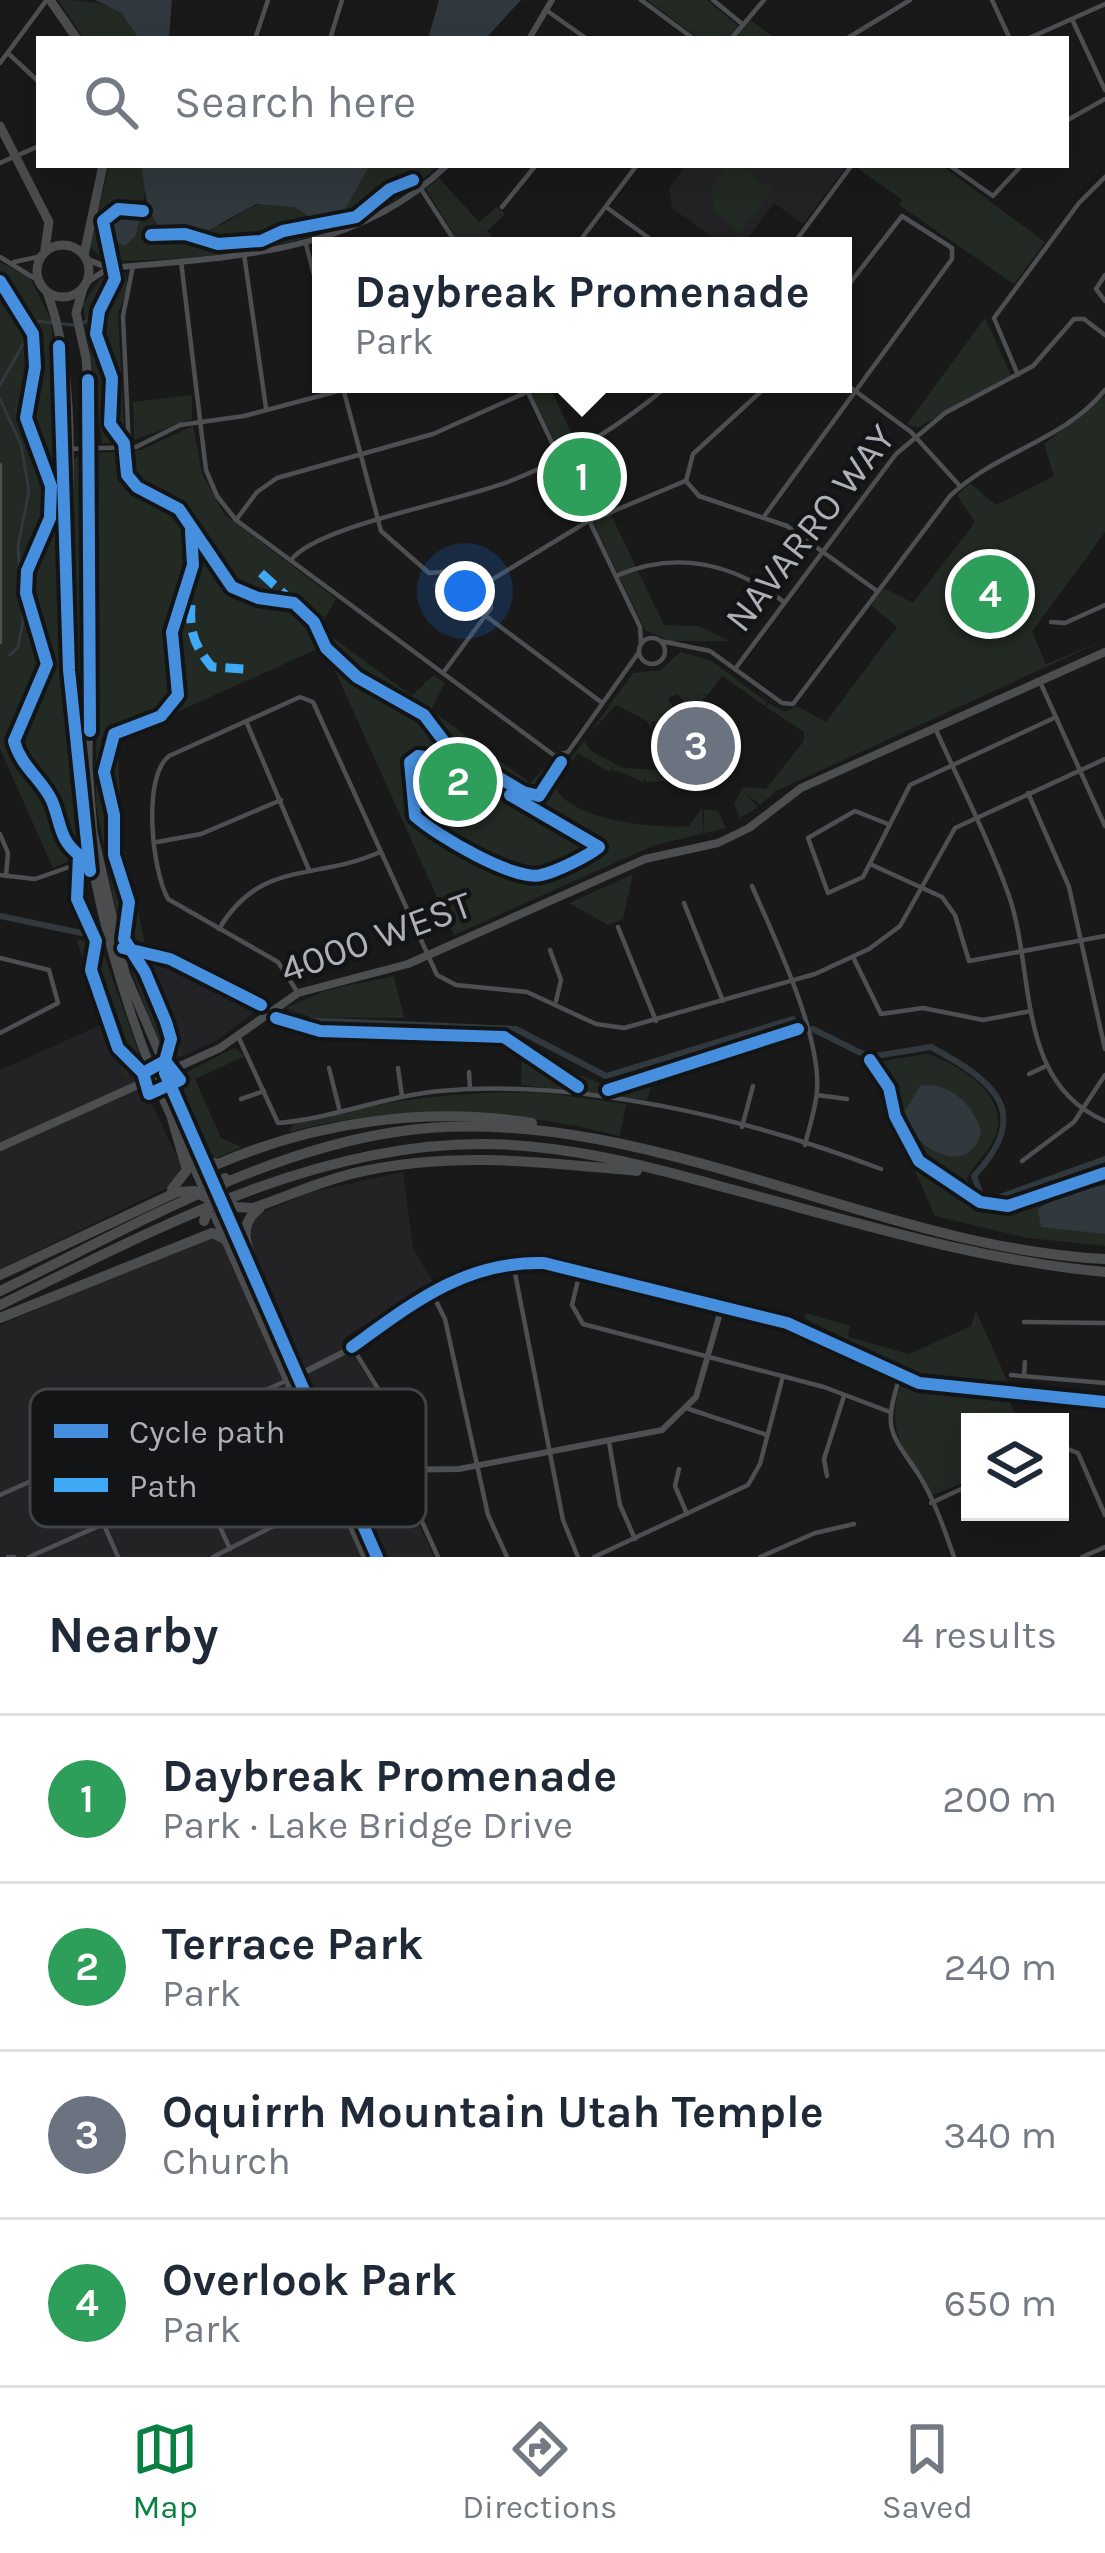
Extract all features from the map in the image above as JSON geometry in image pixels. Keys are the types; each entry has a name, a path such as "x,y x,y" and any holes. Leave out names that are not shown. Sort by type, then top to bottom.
{"highway":[{"path":"0,1318 173,1245 209,1233 228,1233 213,1195 218,1164 397,1117 486,1118 551,1130 986,1244 1105,1259"},
{"path":"153,1203 187,1173 172,1118"},
{"path":"0,1291 271,1166 320,1149 431,1128 551,1130"},
{"path":"0,1305 271,1183 368,1156 514,1145 675,1174 975,1254 1105,1271"},
{"path":"173,1245 252,1152"},
{"path":"262,1290 243,1228 266,1204 359,1172 455,1160 555,1160 675,1174"},
{"path":"0,1276 182,1190 266,1204"}],"main road":[{"path":"49,0 75,36"},
{"path":"0,126 50,226 39,281 47,292 58,336 66,449 69,670 93,859 116,976 213,1195"},
{"path":"93,859 88,777 91,449 77,306 85,285 85,257 102,168"},
{"path":"43,255 66,245 85,257"},
{"path":"47,292 65,298 85,285"},
{"name":"4000 WEST","path":"0,1147 238,1036 298,993 426,956 645,859 734,836 801,788 1105,652"},
{"path":"160,1075 172,1118 213,1195"},
{"path":"228,1233 262,1290 293,1378"},
{"path":"228,1233 298,1389"},
{"path":"357,1527 369,1555"},
{"path":"357,1527 369,1555"}],"street":[{"path":"0,63 49,0"},
{"path":"256,36 268,0"},
{"path":"331,36 342,0"},
{"path":"532,36 551,0"},
{"path":"641,0 690,36"},
{"path":"712,0 742,24"},
{"path":"733,36 764,0"},
{"path":"851,36 910,0"},
{"path":"992,0 1009,36"},
{"path":"1034,36 1105,4"},
{"path":"546,10 583,36"},
{"path":"1072,19 1105,90"},
{"path":"10,55 36,79"},
{"path":"1069,119 1105,99"},
{"path":"0,163 36,147"},
{"path":"325,237 367,222 421,189 444,168"},
{"path":"502,207 534,168"},
{"path":"583,237 636,168"},
{"path":"799,237 850,168"},
{"path":"953,168 995,196 1019,168"},
{"path":"1018,375 994,318 1078,203 1105,177"},
{"path":"421,189 452,237"},
{"path":"607,207 648,237"},
{"path":"765,515 953,252 904,215 852,281"},
{"path":"85,285 109,268 312,242"},
{"path":"306,244 312,268"},
{"path":"244,254 267,410"},
{"path":"14,262 43,255"},
{"path":"0,257 39,281"},
{"path":"85,257 109,268"},
{"path":"181,261 210,484 236,520 561,756 632,665 642,631"},
{"path":"129,266 123,316 129,448"},
{"path":"1105,275 1096,289 1105,302"},
{"name":"NAVARRO WAY","path":"735,669 879,473 915,436 1042,358 1074,319 1082,318 1105,334"},
{"path":"852,389 915,436 960,487"},
{"path":"236,520 271,481 446,430 529,393 642,631 661,641 710,651 789,705 960,487 1066,426 1105,390"},
{"path":"66,449 129,448 179,424 267,410 322,393"},
{"path":"344,393 377,522 391,546 425,572 469,570 488,582 493,599 486,616 443,673"},
{"path":"291,560 317,538 489,490 560,458 657,393"},
{"path":"686,481 693,454 759,393"},
{"path":"0,465 0,643"},
{"path":"686,481 699,496 765,515 877,591"},
{"path":"488,582 590,521 686,481"},
{"path":"616,576 648,565 706,563 742,575 784,602"},
{"path":"1051,622 1065,623 1105,605"},
{"path":"486,616 603,704"},
{"path":"641,643 651,638"},
{"path":"661,641 665,653"},
{"path":"632,665 658,663 676,645"},
{"path":"639,652 646,663"},
{"path":"1040,681 1104,824"},
{"path":"298,993 278,962 168,899 151,788 158,766 246,721 308,697 437,975 453,984 515,990 610,1027 656,1021 854,957 894,932 925,887 948,835 975,817 1105,759"},
{"path":"888,824 852,812 807,841 830,894 855,884 870,864 910,785 1056,717"},
{"path":"246,721 309,871"},
{"path":"935,728 1008,893 1046,1066 1083,1110 1105,1121"},
{"path":"1028,793 1067,881 1105,1049"},
{"path":"157,842 208,832 281,800"},
{"path":"0,835 8,853 3,876 35,879 93,859"},
{"path":"218,930 255,887 380,853"},
{"path":"870,864 925,887 952,911 966,960 1105,936"},
{"path":"752,886 791,981 814,1059 817,1095 805,1144"},
{"path":"683,903 723,1001"},
{"path":"618,927 656,1021"},
{"path":"550,950 561,980 555,1004"},
{"path":"854,957 881,1014 923,1008 982,1020 1032,1011"},
{"path":"0,958 49,970 58,1005 0,1033"},
{"path":"238,1036 278,1123 402,1096 470,1089 575,1092 681,1112 881,1169"},
{"path":"1029,1074 1046,1066"},
{"path":"329,1068 339,1108"},
{"path":"398,1068 402,1096"},
{"path":"470,1072 470,1089"},
{"path":"1022,1161 1083,1110 1105,1076"},
{"path":"742,1128 753,1086"},
{"path":"241,1099 264,1091"},
{"path":"817,1095 847,1099"},
{"path":"681,1112 684,1098"},
{"path":"268,1389 352,1346 431,1291 470,1273 513,1264 581,1268 797,1327 900,1378 950,1389 1105,1402"},
{"path":"513,1264 564,1524 578,1557"},
{"path":"581,1268 572,1306 581,1322 783,1376 890,1412"},
{"path":"431,1291 445,1319 488,1514 506,1557"},
{"path":"426,1469 479,1466 656,1432 689,1409 722,1306"},
{"path":"1024,1322 1039,1318 1105,1323"},
{"path":"352,1346 378,1389"},
{"path":"1024,1376 1025,1362"},
{"path":"594,1557 748,1485 783,1376"},
{"path":"1011,1376 1105,1383"},
{"path":"900,1378 890,1412 894,1443 931,1503 954,1557"},
{"path":"826,1476 824,1459 844,1396"},
{"path":"689,1409 767,1435"},
{"path":"609,1442 620,1505 635,1539"},
{"path":"1069,1449 1078,1453 1105,1514"},
{"path":"679,1469 675,1486 688,1515"},
{"path":"0,1495 30,1482"},
{"path":"931,1503 961,1489"},
{"path":"760,1557 843,1523 854,1524"},
{"path":"426,1526 438,1557"},
{"path":"29,1557 97,1527"},
{"path":"105,1527 118,1557"},
{"path":"220,1527 230,1549"},
{"path":"213,1557 272,1527"},
{"path":"1082,1557 1105,1547"}],"shaded area":[{"path":"58,0 107,6 128,18 138,36 82,36"},
{"path":"95,0 172,0 169,36 137,36 122,13"},
{"path":"439,0 521,0 488,36 429,36"},
{"path":"647,0 707,0 741,28 749,19 772,36 695,36"},
{"path":"108,168 142,168 147,182 143,201 161,231 212,227 262,204 323,214 343,212 368,168 435,168 366,215 283,244 194,257 105,261 90,247"},
{"path":"141,168 368,168 343,213 309,216 294,207 256,204 209,230 161,231 151,214 138,223 136,235 125,246 112,240 109,218 123,213 135,218 148,209"},
{"path":"684,168 845,168 803,224 774,203 749,237 712,237 672,208 669,188"},
{"path":"724,168 743,168 772,189 740,235 715,212 711,190"},
{"path":"858,168 945,168 1045,242 1014,284 899,205 902,200"},
{"path":"439,178 479,222 497,207 505,214 487,231 493,237 455,237 426,189"},
{"path":"0,262 29,276 51,320 60,430 62,652 81,855 53,868 0,749"},
{"path":"125,272 128,286 118,314 125,440 120,436 122,443 102,443 83,304 100,279"},
{"path":"985,318 1011,375 917,428 907,424"},
{"path":"531,393 552,393 664,625 699,626 730,641 670,641 645,630"},
{"path":"192,395 192,419 134,440 133,402"},
{"path":"1105,396 1105,532 1032,632 1046,664 1105,640 776,791 760,805 743,791 758,807 740,818 734,804 743,787 766,789 804,741 804,732 766,707 769,703 785,712 797,706 826,722 897,627 871,605 884,588 913,603 975,522 957,495 970,483 996,505 1054,476 1044,444"},
{"path":"193,426 202,473 224,514 336,599 320,628 412,696 433,675 445,683 431,710 530,783 553,759 562,760 557,777 584,741 591,751 623,768 662,770 669,781 646,782 645,777 643,782 616,770 612,773 615,765 609,772 578,753 555,784 575,806 613,820 655,826 689,826 702,808 704,833 655,845 454,935 324,646 117,739 122,839 145,943 121,939 96,805 98,453 141,450"},
{"path":"88,458 83,752 73,678 72,460"},
{"path":"463,574 481,580 488,593 478,620 432,586 437,579"},
{"path":"680,652 710,660 767,702 765,706 722,676 707,696 700,691 706,697 690,710 678,694 668,698 674,710 667,722 690,768 675,774 654,724 659,722 651,722 653,730 647,721 616,705 589,734 633,673 661,670"},
{"path":"704,809 718,811 726,828 704,833"},
{"path":"633,874 623,919 608,925 569,903"},
{"path":"76,939 100,944 144,1067 125,1079"},
{"path":"124,950 144,955 185,1055 165,1061"},
{"path":"144,955 161,958 261,1007 216,1041 185,1055"},
{"path":"394,976 404,1018 310,1017 285,1008 327,990"},
{"path":"103,1024 125,1078 137,1073 184,1172 181,1181 0,1269 0,1070"},
{"path":"234,1048 245,1056 195,1079 221,1138 242,1147 216,1158 206,1149 179,1083 183,1074"},
{"path":"522,1052 605,1085 654,1077 647,1100 521,1085"},
{"path":"928,1054 968,1075 990,1096 996,1109 995,1137 967,1178 972,1195 1002,1202 1020,1198 1105,1165 1105,1246 1028,1238 935,1216 867,1063"},
{"path":"920,1086 941,1087 959,1097 981,1132 974,1147 952,1156 939,1153 916,1136 905,1111"},
{"path":"544,1093 626,1104 620,1136 537,1119 454,1113 372,1116 289,1132 293,1124 386,1103 448,1095"},
{"path":"403,1172 413,1248 432,1281 342,1340 376,1389 30,1389 30,1527 420,1527 434,1557 0,1557 0,1325 311,1192"},
{"path":"1105,1185 1105,1234 1041,1227 1038,1209 1063,1193"},
{"path":"976,1311 1010,1387 915,1374 804,1318 806,1313 850,1326 848,1337 909,1354 971,1326"},
{"path":"900,1387 1010,1402 1014,1413 961,1413 961,1484 933,1495 902,1445 896,1403"}],"waterway":[{"path":"103,309 117,275 105,235 109,218"},
{"path":"83,323 99,313"},
{"path":"0,385 36,321 73,325"},
{"path":"0,399 21,445 29,491 18,546 23,622 18,647 10,655"},
{"path":"0,916 91,935"},
{"path":"126,942 165,951 260,999"},
{"path":"289,1014 306,1020 516,1029 606,1076 793,1019"},
{"path":"813,1029 869,1057 931,1047 988,1086 999,1100 1001,1134 974,1176 981,1195 994,1198"},
{"path":"1000,1197 1105,1159"}],"marked path":[{"path":"261,573 292,601"},
{"path":"191,605 194,639 212,667 244,669"}],"cycle path":[{"path":"151,235 185,234 218,244 261,241 283,231 356,217 390,189 413,180"},
{"path":"143,211 118,209 103,221 115,279 99,311 96,334 112,378 110,424 124,443 127,475 137,487 179,509 232,587 258,598 294,603 314,622 326,648 357,677 424,715 449,748 523,792 539,796 561,762"},
{"path":"0,281 33,334 35,367 26,418 51,486 50,518 27,571 26,593 47,664 14,741 52,801 64,837 79,855 77,899 96,941 91,970 118,1048 143,1073 149,1094 180,1080 165,1061 143,1073"},
{"path":"59,346 69,670 90,871"},
{"path":"88,380 90,731"},
{"path":"165,1061 171,1039 166,1022 145,972 124,939 129,902 114,855 114,815 104,772 114,734 161,716 178,695 172,632 193,565 191,531"},
{"path":"471,764 418,756 410,762 415,816 475,855 529,875 555,871 599,847 510,795"},
{"path":"123,948 170,959 261,1005"},
{"path":"276,1018 320,1031 504,1037 578,1087"},
{"path":"608,1090 798,1029"},
{"path":"870,1060 889,1088 895,1116 919,1161 980,1202 1008,1206 1105,1173"},
{"path":"165,1073 303,1389"},
{"path":"352,1347 419,1301 465,1277 516,1264 544,1263 787,1323 919,1383 1105,1402"},
{"path":"364,1527 377,1557"}],"place":[{"name":"Daybreak Promenade","path":"582,477"},
{"name":"Overlook Park","path":"990,594"},
{"name":"Oquirrh Mountain Utah Temple","path":"696,746"},
{"name":"Terrace Park","path":"458,782"}]}
